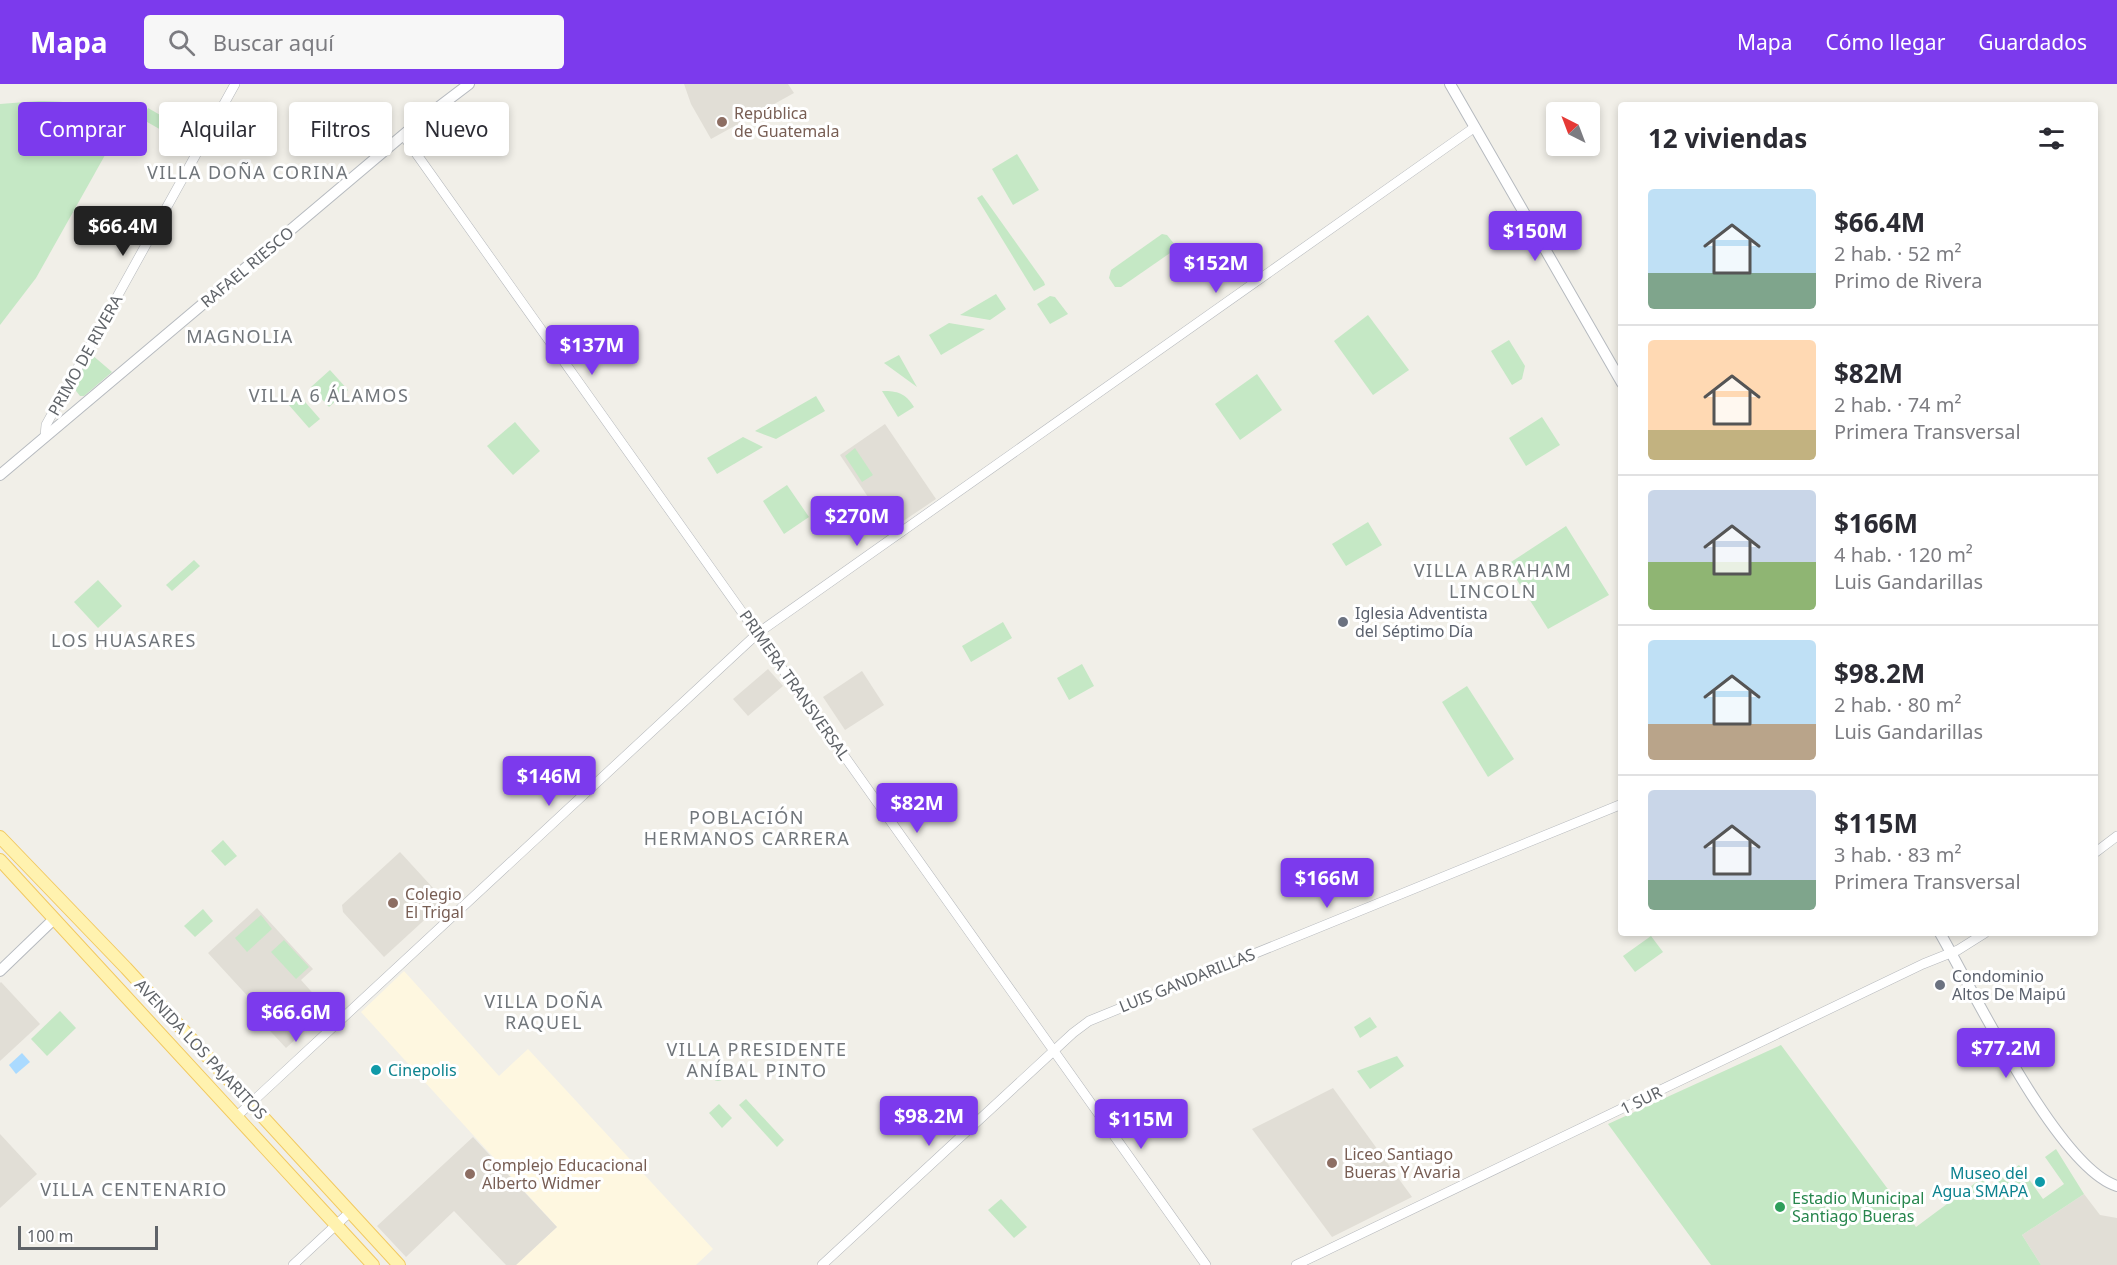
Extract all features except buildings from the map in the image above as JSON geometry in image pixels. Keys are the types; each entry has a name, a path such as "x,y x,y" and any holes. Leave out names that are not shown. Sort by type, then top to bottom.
{"main road":[{"name":"RAFAEL RIESCO","path":"446,102 469,84"},
{"path":"1450,84 1618,376"},
{"name":"RAFAEL RIESCO","path":"0,475 404,135"},
{"name":"AVENIDA LOS PAJARITOS","path":"0,837 58,900 126,968 399,1265"},
{"name":"AVENIDA LOS PAJARITOS","path":"0,860 373,1265"},
{"path":"0,971 54,919 58,900"},
{"path":"1942,936 2020,1074 2058,1133 2097,1176 2117,1186"}],"street":[{"name":"PRIMO DE RIVERA","path":"45,437 46,425 235,84"},
{"path":"237,1116 758,633 1474,127"},
{"name":"PRIMERA TRANSVERSAL","path":"419,156 1206,1265"},
{"name":"LUIS GANDARILLAS","path":"822,1265 1055,1050 1081,1027 1100,1016 1618,806"},
{"path":"2098,850 2117,836"},
{"name":"1 SUR","path":"1296,1265 1923,964 1952,953 1979,936"},
{"path":"293,1265 350,1212"}],"shaded area":[{"name":"República de Guatemala","path":"684,84 788,84 794,93 711,139 691,104"},
{"path":"885,424 936,499 890,530 840,455"},
{"path":"768,669 783,686 748,716 733,699"},
{"path":"862,671 884,705 845,730 823,697"},
{"name":"Colegio El Trigal","path":"400,852 445,901 384,957 343,912 342,905"},
{"path":"257,908 313,969 301,980 328,1010 286,1048 259,1019 264,1014 208,953"},
{"path":"404,971 499,1076 528,1049 713,1249 696,1265 516,1265 557,1227 361,1012"},
{"path":"0,983 40,1024 0,1061"},
{"name":"Liceo Santiago Bueras Y Avaria","path":"1333,1088 1412,1197 1332,1237 1252,1129"},
{"path":"0,1134 37,1174 0,1208"},
{"name":"Complejo Educacional Alberto Widmer","path":"473,1137 557,1227 516,1265 506,1265 454,1211 406,1257 377,1226"},
{"path":"2084,1194 2100,1215 2117,1218 2117,1265 2041,1265 2022,1235"}],"green space":[{"path":"18,103 18,156 105,156 36,278 0,325 0,104"},
{"path":"148,108 159,114 159,129 147,122"},
{"path":"1017,154 1039,190 1013,205 992,169"},
{"path":"982,195 1045,285 1034,291 977,198"},
{"path":"1162,234 1167,235 1175,245 1173,251 1121,287 1115,287 1109,278 1111,270"},
{"path":"996,294 1006,309 990,320 960,315"},
{"path":"1050,296 1055,297 1068,314 1050,324 1037,304"},
{"path":"1368,315 1409,370 1373,395 1334,341"},
{"path":"949,323 985,329 941,355 929,335"},
{"path":"1509,340 1525,366 1522,379 1512,385 1491,351"},
{"path":"91,354 112,372 84,396 80,396 73,387"},
{"path":"899,355 917,387 884,363"},
{"path":"330,370 348,390 329,407 311,387"},
{"path":"1257,374 1282,410 1240,440 1215,404"},
{"path":"882,391 901,394 914,407 898,417"},
{"path":"299,395 320,419 309,428 288,404"},
{"path":"816,396 825,411 776,439 755,431"},
{"path":"1542,417 1560,445 1526,466 1509,438"},
{"path":"515,422 540,451 513,475 487,446"},
{"path":"743,437 763,447 717,474 707,458"},
{"path":"855,448 873,475 862,482 845,456"},
{"path":"787,485 809,517 784,534 763,501"},
{"path":"1368,522 1382,545 1346,566 1332,544"},
{"path":"1566,526 1609,595 1548,629 1510,569 1511,562"},
{"path":"194,560 200,566 172,591 166,585"},
{"path":"98,580 122,606 98,628 74,602"},
{"path":"1003,622 1012,638 971,662 962,646"},
{"path":"1082,664 1094,686 1069,700 1057,678"},
{"path":"1467,686 1514,759 1488,777 1442,702"},
{"path":"223,840 237,856 225,866 211,851"},
{"path":"203,909 213,921 195,937 184,926"},
{"path":"261,915 272,929 247,952 235,938"},
{"path":"1651,936 1663,952 1635,972 1623,956"},
{"path":"284,940 309,967 296,979 271,952"},
{"path":"60,1011 76,1028 47,1056 31,1039"},
{"path":"1370,1017 1377,1027 1360,1038 1354,1027"},
{"name":"Estadio Municipal Santiago Bueras","path":"1781,1045 1916,1227 1982,1178 1989,1187 2019,1165 2043,1199 2064,1184 2045,1157 2056,1149 2084,1194 2022,1235 2041,1265 1711,1265 1608,1124"},
{"path":"1397,1056 1404,1066 1370,1089 1357,1071"},
{"path":"718,1067 723,1069 725,1074 723,1079 718,1081 713,1079 711,1074 713,1069"},
{"path":"746,1099 784,1140 777,1147 739,1105"},
{"path":"719,1104 732,1118 722,1128 709,1113"},
{"path":"1001,1199 1027,1227 1014,1238 988,1210"}],"water":[{"path":"22,1053 30,1062 16,1074 9,1065"}],"place":[{"name":"República de Guatemala","path":"722,122"},
{"name":"Iglesia Adventista del Séptimo Día","path":"1343,622"},
{"name":"Colegio El Trigal","path":"393,903"},
{"name":"Condominio Altos De Maipú","path":"1940,985"},
{"name":"Cinepolis","path":"376,1070"},
{"name":"Liceo Santiago Bueras Y Avaria","path":"1332,1163"},
{"name":"Complejo Educacional Alberto Widmer","path":"470,1174"},
{"name":"Museo del Agua SMAPA","path":"2040,1182"},
{"name":"Estadio Municipal Santiago Bueras","path":"1780,1207"}],"district":[{"name":"VILLA DOÑA CORINA","path":"248,173"},
{"name":"MAGNOLIA","path":"240,337"},
{"name":"VILLA 6 ÁLAMOS","path":"329,396"},
{"name":"VILLA ABRAHAM LINCOLN","path":"1493,581"},
{"name":"LOS HUASARES","path":"124,641"},
{"name":"POBLACIÓN HERMANOS CARRERA","path":"747,828"},
{"name":"VILLA DOÑA RAQUEL","path":"544,1012"},
{"name":"VILLA PRESIDENTE ANÍBAL PINTO","path":"757,1060"},
{"name":"VILLA CENTENARIO","path":"134,1190"}]}
